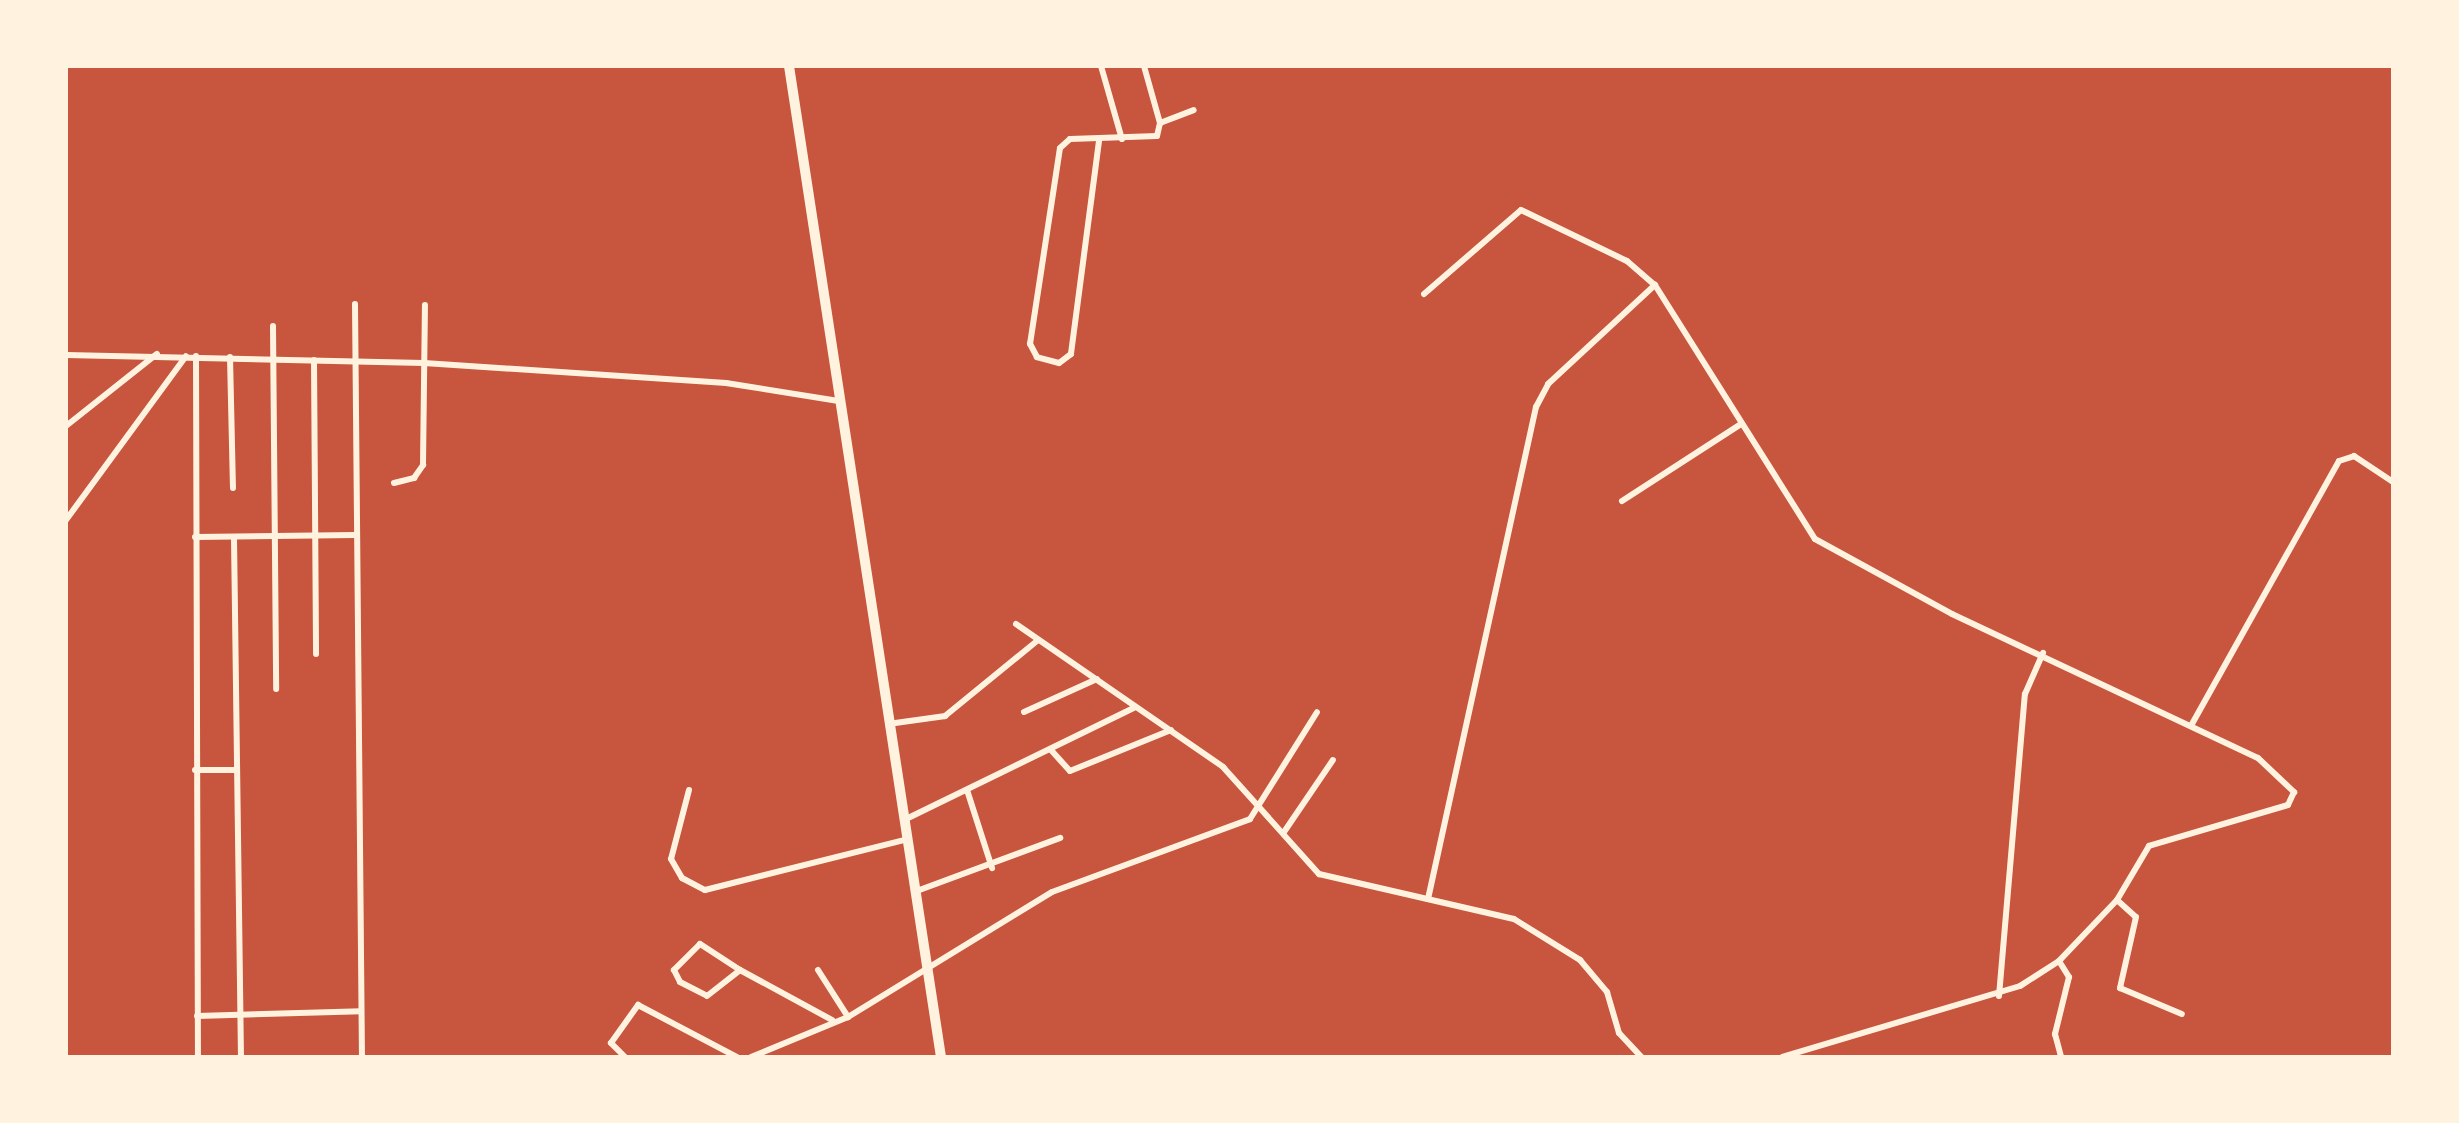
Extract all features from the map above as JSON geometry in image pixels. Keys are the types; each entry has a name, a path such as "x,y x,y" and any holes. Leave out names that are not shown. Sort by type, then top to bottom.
{"main road":[{"path":"789,66 901,822 941,1057"}],"street":[{"path":"1101,66 1122,139"},
{"path":"1099,141 1071,354 1059,363 1037,357 1030,344 1054,170 1063,143 1157,136 1160,123 1144,66"},
{"path":"1160,123 1194,110"},
{"path":"1424,294 1524,210 1627,261 1655,285 1815,539 1952,614 2043,653 2263,761 2294,798 2154,843 2117,900 2059,961 1999,996 1782,1057"},
{"path":"1428,899 1536,407 1548,384 1655,285"},
{"path":"355,304 362,1057"},
{"path":"394,483 414,478 423,465 425,305"},
{"path":"273,326 276,689"},
{"path":"66,355 157,354 424,363 726,383 839,401"},
{"path":"66,426 157,354"},
{"path":"66,520 186,356"},
{"path":"196,356 198,1057"},
{"path":"230,357 233,488"},
{"path":"314,360 316,654"},
{"path":"1622,501 1741,424"},
{"path":"2192,724 2339,461 2354,456 2393,482"},
{"path":"195,537 355,535"},
{"path":"234,538 241,1057"},
{"path":"1016,624 1223,767 1284,832 1310,867 1334,881 1514,919 1580,960 1607,992 1619,1033 1641,1057"},
{"path":"888,724 945,716 1037,641"},
{"path":"1999,996 2025,694 2043,653"},
{"path":"1024,712 1097,679"},
{"path":"901,822 1134,708"},
{"path":"751,1057 832,1020 848,1017 925,967 1052,892 1244,822 1260,808 1317,712"},
{"path":"1051,750 1070,771 1171,730"},
{"path":"1284,832 1333,760"},
{"path":"195,770 237,770"},
{"path":"689,790 671,859 682,878 705,890 904,840"},
{"path":"967,790 992,868"},
{"path":"913,892 992,868 1060,838"},
{"path":"2117,900 2136,917 2120,988 2182,1014"},
{"path":"740,970 707,996 680,982 674,970 700,944 740,970 832,1020"},
{"path":"2059,961 2069,977 2055,1034 2061,1057"},
{"path":"818,970 848,1017"},
{"path":"625,1057 611,1043 638,1005 737,1057"},
{"path":"197,1016 361,1011"}]}
